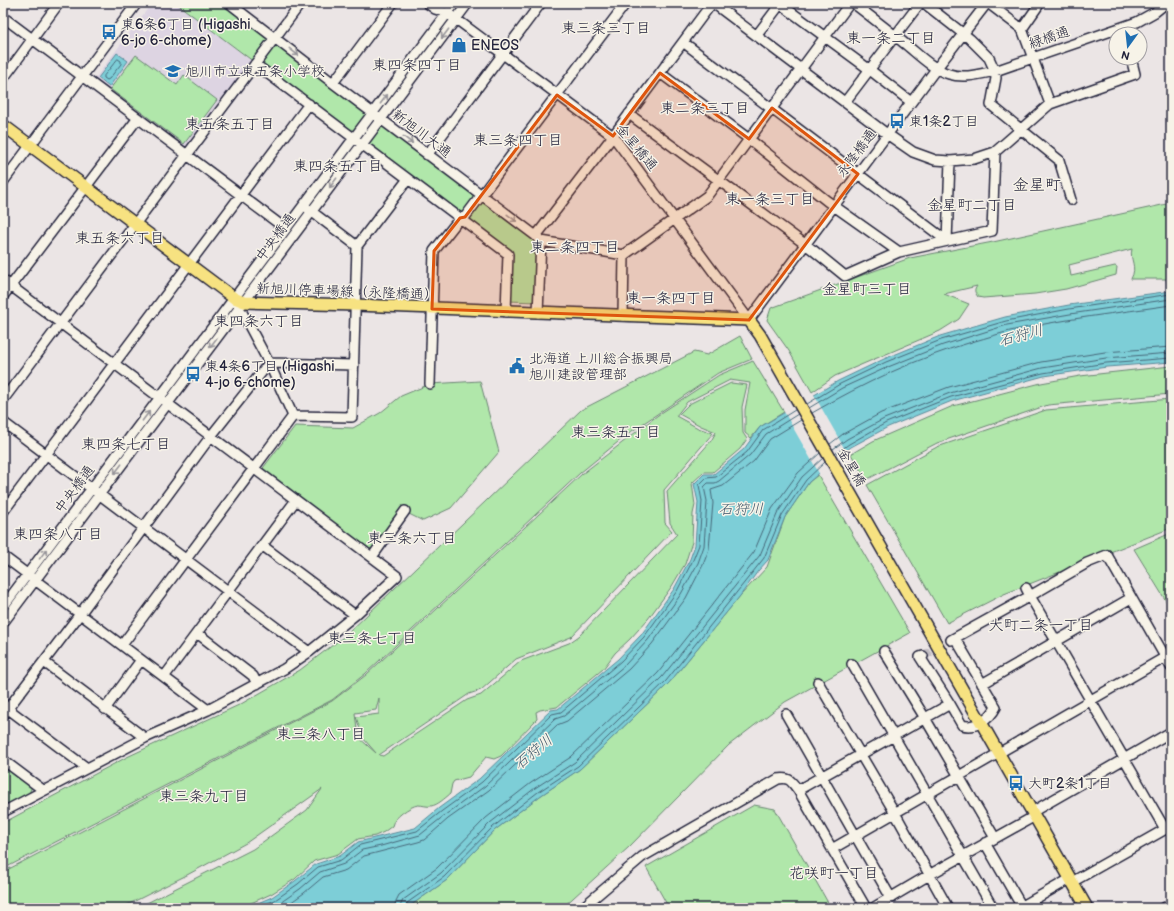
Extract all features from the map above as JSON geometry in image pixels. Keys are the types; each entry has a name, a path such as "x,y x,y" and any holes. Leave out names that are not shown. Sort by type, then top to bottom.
{"main road":[{"path":"3,125 239,302"},
{"name":"新旭川停車場線（永隆橋通）","path":"239,302 749,320"},
{"name":"金星橋","path":"749,320 760,335 1087,908"}],"street":[{"path":"3,78 59,3"},
{"path":"3,182 137,3"},
{"name":"新旭川大通","path":"229,3 539,239"},
{"path":"3,400 301,3"},
{"path":"333,83 392,3"},
{"name":"金星橋通","path":"427,3 435,9 448,13 613,136 749,320"},
{"name":"金星橋通","path":"442,3 448,13"},
{"name":"中央橋通","path":"3,623 167,404 239,302 286,229 455,3"},
{"name":"中央橋通","path":"3,607 160,398 312,212 468,3"},
{"path":"428,154 541,3"},
{"path":"430,384 434,251 460,218 466,216 626,3"},
{"path":"538,313 539,239 629,114 712,3 913,152 935,160 950,161 974,159 995,152 1050,104 1135,74 1133,66"},
{"path":"756,35 780,3 911,102"},
{"path":"539,239 624,255 707,196 800,69 851,3"},
{"name":"緑橋通","path":"851,3 936,69 950,75 975,76 995,71 1108,35"},
{"path":"846,102 920,3"},
{"path":"924,3 964,34 989,58 995,71 996,78 990,105 1059,160 1071,200"},
{"path":"988,3 1022,29 1050,104"},
{"name":"永隆橋通","path":"749,320 911,102 988,3"},
{"path":"1022,29 1040,3"},
{"name":"緑橋通","path":"1130,26 1155,12 1166,3"},
{"path":"3,17 286,229"},
{"path":"683,42 947,241"},
{"path":"255,64 508,254 506,312"},
{"path":"660,73 749,139 834,206 899,252"},
{"path":"3,512 309,104"},
{"path":"629,114 813,250 845,276 899,252 992,231 995,152"},
{"path":"3,296 7,283 86,186 138,118"},
{"path":"947,241 950,161"},
{"path":"293,416 352,417 357,246 408,179"},
{"path":"304,206 357,246"},
{"path":"623,316 624,255"},
{"path":"3,812 145,738 208,710 284,669 309,652 355,615 397,576 7,283"},
{"path":"239,302 293,416"},
{"path":"269,363 354,365"},
{"path":"87,768 5,710 44,662 212,436 269,363"},
{"path":"122,645 293,416"},
{"path":"3,422 309,652"},
{"path":"164,677 296,500"},
{"path":"372,557 405,511"},
{"path":"263,546 355,615"},
{"path":"923,656 920,657 962,725 966,726 981,723 992,714 996,707 953,639 1028,592 1087,563 1107,555 1131,598 1168,656 1171,667"},
{"path":"3,556 208,710"},
{"path":"985,843 1021,907 1168,828 1124,759 1028,592"},
{"path":"982,684 1131,598"},
{"path":"197,633 253,676 257,684"},
{"path":"884,651 995,838"},
{"path":"832,849 1168,656"},
{"path":"105,709 141,660"},
{"path":"44,662 145,738"},
{"path":"852,664 993,908"},
{"path":"818,682 895,813 948,908"},
{"path":"798,790 950,704"},
{"path":"786,714 891,898"},
{"path":"873,908 995,838 1171,732"},
{"path":"3,760 43,790"},
{"path":"582,908 642,857 778,779 786,778 790,780 798,790 866,908"},
{"path":"1164,908 1171,904"}],"highlighted area":[{"path":"660,73 749,139 772,108 858,174 749,320 432,309 434,251 460,218 465,217 557,95 613,136"}],"shaded area":[{"name":"旭川市立東五条小学校","path":"152,3 176,3 252,61 185,149 93,81"}],"green space":[{"path":"176,3 229,3 541,241 537,302 508,301 508,254"},
{"path":"136,55 177,85 184,75 217,100 184,144 110,89"},
{"path":"1171,203 1171,291 1166,279 1131,279 1134,270 1131,253 1132,249 1069,265 1071,276 1115,266 1117,267 1116,275 1066,289 1035,294 983,298 978,297 975,291 977,286 944,294 969,304 959,319 940,331 835,376 812,392 789,351 767,320 771,308 910,258 993,242"},
{"path":"740,336 752,359 718,373 629,433 580,473 365,674 332,700 3,869 3,823 127,757 241,704 300,670 346,635 581,410 694,352 707,355"},
{"path":"753,361 784,412 760,427 751,438 745,433 745,410 750,383 730,380 687,402 676,416 698,428 713,433 664,490 665,523 672,531 571,637 516,659 481,690 469,694 379,755 383,756 467,700 481,695 521,661 569,643 579,636 677,534 670,523 667,491 711,441 716,432 679,414 689,404 731,383 747,385 742,407 743,433 747,439 740,449 713,472 704,472 692,483 695,505 693,514 692,542 685,564 672,586 648,619 615,653 603,669 557,707 536,712 537,719 501,756 494,759 486,757 469,777 454,781 450,794 441,801 431,806 418,805 411,808 395,819 392,826 384,832 375,836 358,839 338,854 314,861 295,879 271,894 240,908 137,908 253,849 307,810 322,789 246,843 121,908 3,908 3,872 332,701 366,675 582,474 658,415 719,375","holes":["379,698 379,714 356,717 363,738 376,753 358,737 355,713 376,710"]},
{"path":"1171,366 1171,394 1048,405 937,443 866,480 851,454 873,441 953,406 1041,383 1080,376"},
{"path":"480,381 499,452 451,508 423,521 405,512 372,557 260,472 295,426 353,428 380,413 401,396 430,384"},
{"path":"1171,399 1171,528 1004,594 947,623 867,485 937,447 1046,410"},
{"path":"818,475 910,633 785,702 729,745 629,847 562,908 407,908 447,880 495,830 540,796 580,769 669,683 740,596 767,567 785,517 809,482"},
{"path":"1171,533 1171,609 1134,549"},
{"path":"3,764 32,786 29,794 3,807"},
{"path":"754,805 775,809 831,908 669,908 646,867"}],"water":[{"path":"117,53 128,61 109,87 98,78"},
{"name":"石狩川","path":"1171,291 1171,362 1107,367 1044,376 952,401 888,427 851,447 838,457 809,482 785,517 768,560 669,683 580,769 540,796 495,830 447,880 407,908 246,908 272,897 316,864 340,856 358,842 415,828 439,808 479,779 551,710 558,709 618,659 641,635 674,589 690,559 695,545 698,502 694,484 704,474 714,474 744,449 760,427 838,381 884,359 940,336 1005,317 1069,305"}],"pier":[{"path":"813,393 847,453 820,475 783,410"}],"tunnel":[{"path":"923,656 951,640"}],"place":[{"name":"東6条6丁目 (Higashi 6-jo 6-chome)","path":"109,32"},
{"name":"ENEOS","path":"459,45"},
{"name":"旭川市立東五条小学校","path":"173,71"},
{"name":"東1条2丁目","path":"897,121"},
{"name":"北海道 上川総合振興局 旭川建設管理部","path":"517,366"},
{"name":"東4条6丁目 (Higashi 4-jo 6-chome)","path":"193,374"},
{"name":"大町2条1丁目","path":"1016,783"}],"district":[{"name":"東三条三丁目","path":"606,28"},
{"name":"東一条二丁目","path":"891,38"},
{"name":"東四条四丁目","path":"417,65"},
{"name":"東二条三丁目","path":"705,108"},
{"name":"東五条五丁目","path":"230,124"},
{"name":"東三条四丁目","path":"518,140"},
{"name":"東四条五丁目","path":"338,166"},
{"name":"金星町","path":"1037,184"},
{"name":"東一条三丁目","path":"770,199"},
{"name":"金星町二丁目","path":"972,205"},
{"name":"東五条六丁目","path":"120,238"},
{"name":"東二条四丁目","path":"575,247"},
{"name":"金星町三丁目","path":"867,289"},
{"name":"東一条四丁目","path":"671,298"},
{"name":"東四条六丁目","path":"259,321"},
{"name":"東三条五丁目","path":"616,432"},
{"name":"東四条七丁目","path":"126,444"},
{"name":"東四条八丁目","path":"58,534"},
{"name":"東三条六丁目","path":"412,538"},
{"name":"大町二条一丁目","path":"1041,625"},
{"name":"東三条七丁目","path":"372,638"},
{"name":"東三条八丁目","path":"321,734"},
{"name":"東三条九丁目","path":"204,796"},
{"name":"花咲町一丁目","path":"834,873"}]}
